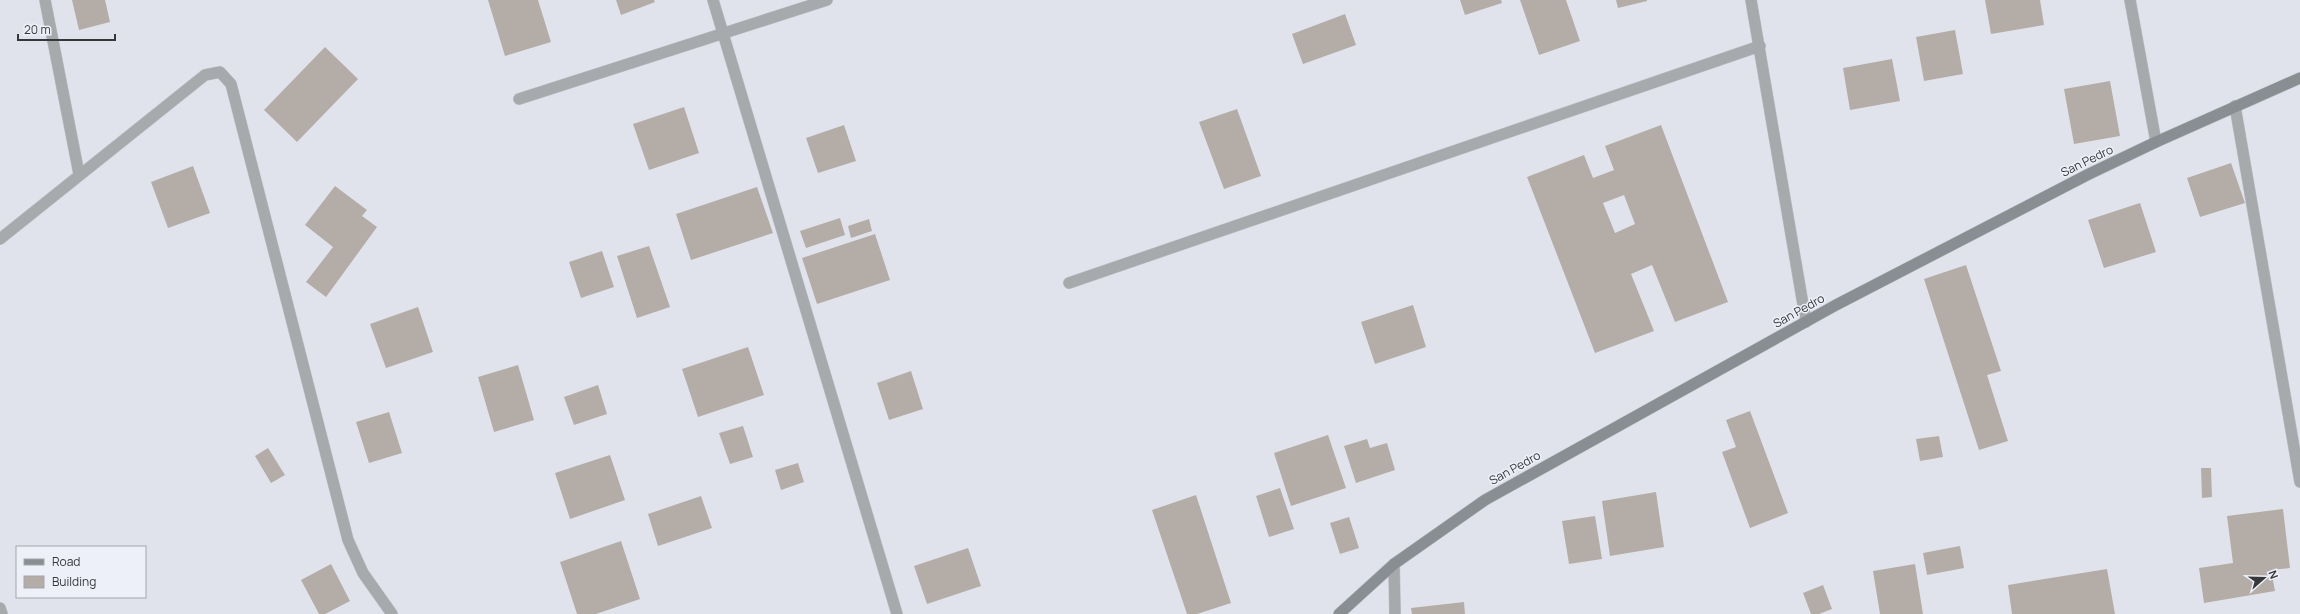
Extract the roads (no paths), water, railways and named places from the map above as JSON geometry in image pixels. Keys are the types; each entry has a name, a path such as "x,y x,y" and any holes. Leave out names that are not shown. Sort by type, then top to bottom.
{"main road":[{"name":"San Pedro","path":"1338,614 1394,564 1485,500 1806,322 2089,174 2235,106 2300,78"}],"street":[{"path":"45,0 79,174"},
{"path":"713,0 897,614"},
{"path":"519,99 827,0"},
{"path":"1752,0 1806,322"},
{"path":"2130,0 2156,142"},
{"path":"1068,283 1760,46"},
{"path":"0,238 79,174 205,76 220,72 231,84 348,540 363,573 392,614"},
{"path":"2235,106 2300,482"},
{"path":"1394,564 1395,614"},
{"path":"0,608 2,614"}]}
